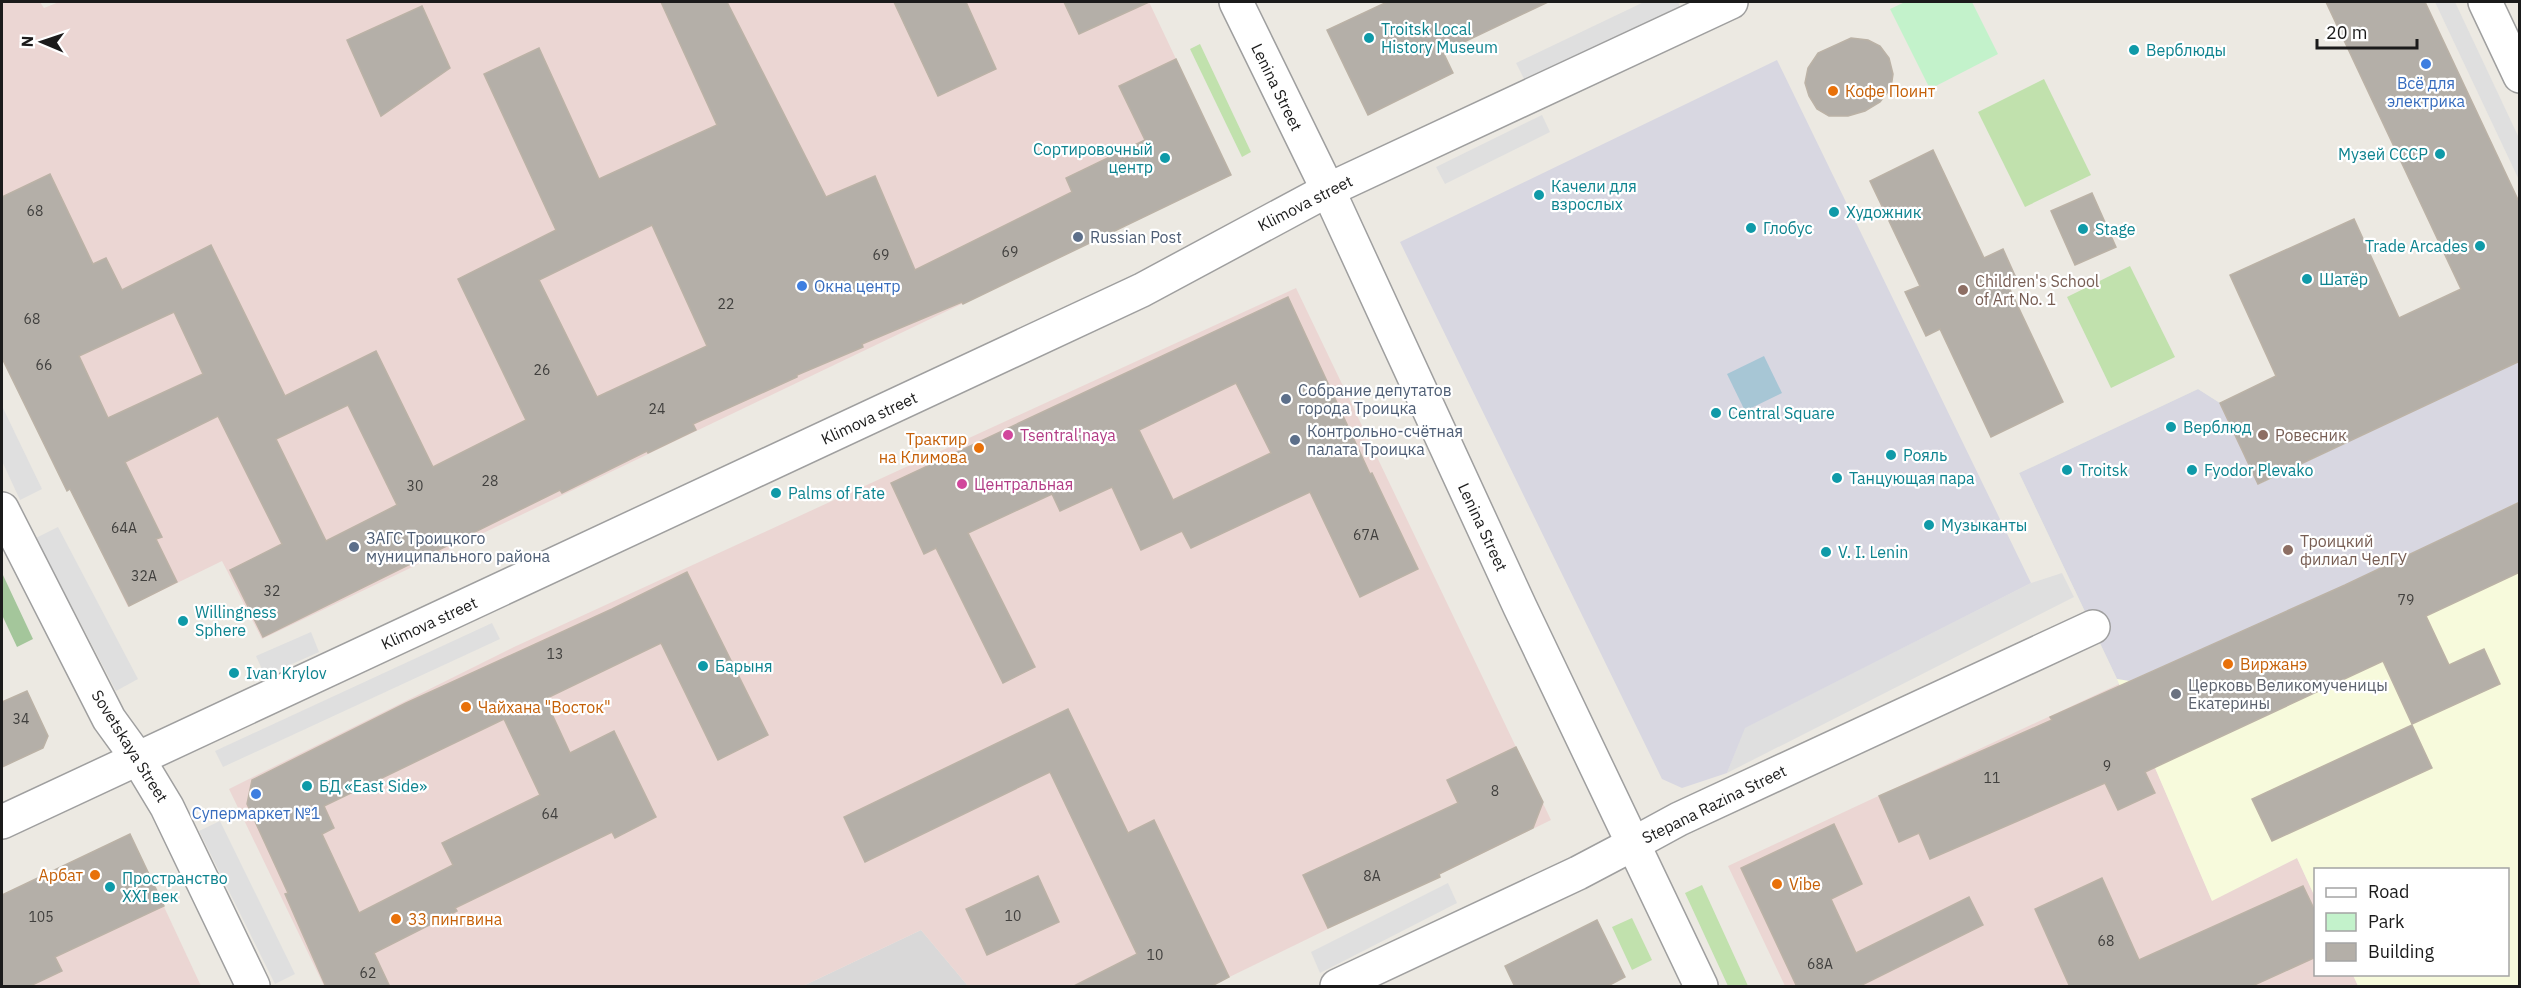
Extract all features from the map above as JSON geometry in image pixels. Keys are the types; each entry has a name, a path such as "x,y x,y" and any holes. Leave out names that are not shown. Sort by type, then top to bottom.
{"street":[{"name":"Lenina Street","path":"1236,2 1328,190 1701,987"},
{"name":"Klimova street","path":"2,822 1142,290 1328,190 1731,2"},
{"path":"2485,2 2520,76"},
{"name":"Sovetskaya Street","path":"2,509 109,719 138,759 167,807 253,987"},
{"name":"Stepana Razina Street","path":"1337,987 1578,873 1679,819 2093,627"}],"shaded area":[{"path":"2,2 40,2 44,8 59,2 1149,2 1231,175 262,639 222,561 128,607 2,346"},
{"path":"1644,2 1678,2 1680,7 1525,81 1516,63"},
{"path":"2435,2 2455,2 2519,138 2519,180"},
{"name":"Central Square","path":"1777,60 2031,583 1745,728 1727,773 1682,788 1662,779 1400,242"},
{"path":"1542,115 1550,132 1445,184 1436,167"},
{"name":"Троицкий филиал ЧелГУ","path":"2519,261 2519,986 2358,986 2353,976 2509,976 2509,868 2314,868 2314,895 2297,858 2212,901 2117,679 2019,473 2198,389 2220,403"},
{"path":"1296,288 1551,820 1211,986 968,986 921,930 803,986 324,986 229,789 514,647"},
{"path":"2519,361 2519,502 2345,585 2130,681 2117,679 2019,473 2198,389 2220,403 2259,484"},
{"path":"2,406 42,489 20,500 2,461"},
{"path":"58,527 138,679 116,691 36,538"},
{"path":"2062,573 2074,597 1727,773 1744,728 2031,583"},
{"path":"492,623 500,639 223,767 215,751"},
{"path":"311,632 319,652 265,676 256,656"},
{"path":"2119,684 2212,900 2297,858 2314,895 2314,976 2353,976 2358,986 1785,986 1728,866"},
{"path":"220,821 295,974 275,984 199,831"},
{"path":"130,834 201,986 2,986 2,895"},
{"path":"1448,883 1457,903 1320,973 1311,952"},
{"path":"921,930 968,986 803,986"}],"green space":[{"path":"1905,2 1972,2 1998,54 1930,89 1890,9"},
{"path":"1200,44 1251,152 1242,157 1190,49"},
{"path":"2044,79 2091,175 2025,207 1978,112"},
{"path":"2130,266 2175,357 2111,388 2067,297"},
{"path":"2,573 33,639 17,647 2,615"},
{"path":"1702,885 1748,986 1728,986 1685,893"},
{"path":"1632,918 1652,960 1632,970 1612,927"}],"water":[{"path":"1764,356 1782,393 1745,411 1727,374"}],"building":[{"path":"661,2 727,2 826,197 875,176 915,270 1072,192 1066,178 1145,140 1119,86 1176,59 1231,175 963,304 962,302 862,344 863,347 693,424 696,430 648,453 647,451 562,493 560,490 263,637 230,570 282,544 218,416 125,462 162,537 156,539 177,582 129,606 70,489 67,491 2,358 2,197 50,174 93,264 106,258 122,290 211,245 285,396 376,351 433,467 526,420 458,279 556,230 484,74 539,48 599,179 717,125","holes":["652,225 707,346 597,397 539,280","174,312 203,374 108,418 79,356","348,405 397,505 326,541 276,439"]},
{"path":"894,2 966,2 996,69 938,96"},
{"path":"1064,2 1149,2 1079,34"},
{"path":"1387,2 1548,2 1443,52 1453,73 1368,115 1327,30"},
{"name":"Trade Arcades","path":"2326,2 2425,2 2520,204 2520,361 2258,484 2220,403 2276,376 2230,275 2354,219 2399,318 2461,289"},
{"path":"422,6 450,68 381,116 347,40"},
{"path":"1851,38 1868,40 1880,46 1889,58 1893,74 1891,88 1880,102 1865,111 1848,116 1829,116 1817,109 1809,96 1805,83 1808,68 1818,53"},
{"path":"1933,150 1984,258 2003,249 2016,278 2007,283 2063,402 1991,437 1940,329 1926,336 1905,292 1920,286 1870,181"},
{"name":"Stage","path":"2092,193 2116,247 2075,265 2051,211"},
{"path":"1288,297 1370,474 1372,473 1418,569 1360,597 1310,492 1191,548 1182,531 1141,550 1112,487 1060,511 1052,494 968,533 1035,667 1003,683 936,548 924,554 891,483","holes":["1236,383 1271,453 1173,500 1139,430"]},
{"path":"2520,502 2520,572 2426,616 2449,665 2484,649 2500,684 2412,724 2383,661 2145,772 2155,793 2118,810 2105,783 1930,859 1919,833 1899,842 1879,796 2052,720 2050,717 2345,585"},
{"path":"687,572 768,735 718,760 661,643 545,699 570,753 614,731 656,817 615,838 612,832 455,908 457,911 374,953 390,987 326,987 285,894 288,893 247,804 252,780 406,703 612,609","holes":["504,719 540,795 442,843 453,865 359,913 322,834 334,828 324,806"]},
{"path":"27,691 48,736 43,748 2,767 2,702"},
{"path":"1068,709 1128,833 1154,820 1229,977 1210,987 1072,987 1137,954 1050,772 865,862 844,817"},
{"path":"2412,725 2432,768 2272,841 2252,799"},
{"path":"1516,747 1543,802 1533,828 1439,874 1440,877 1328,928 1303,875 1458,803 1447,780"},
{"path":"1834,824 1862,884 1831,899 1856,953 1969,897 1983,925 1858,987 1797,987 1741,868"},
{"path":"130,834 164,906 55,957 62,971 28,987 2,987 2,895"},
{"path":"1038,876 1059,922 987,955 966,909"},
{"path":"2102,878 2139,960 2303,886 2314,909 2314,958 2250,987 2070,987 2035,909"},
{"path":"1597,920 1625,977 1606,987 1515,987 1505,966"}],"place":[{"name":"Troitsk Local History Museum","path":"1369,38"},
{"name":"Верблюды","path":"2134,50"},
{"name":"Всё для электрика","path":"2426,64"},
{"name":"Кофе Поинт","path":"1833,91"},
{"name":"Музей СССР","path":"2440,154"},
{"name":"Сортировочный центр","path":"1165,158"},
{"name":"Качели для взрослых","path":"1539,195"},
{"name":"Художник","path":"1834,212"},
{"name":"Глобус","path":"1751,228"},
{"name":"Stage","path":"2083,229"},
{"name":"Russian Post","path":"1078,237"},
{"name":"Trade Arcades","path":"2480,246"},
{"name":"Шатёр","path":"2307,279"},
{"name":"Окна центр","path":"802,286"},
{"name":"Children's School of Art No. 1","path":"1963,290"},
{"name":"Собрание депутатов города Троицка","path":"1286,399"},
{"name":"Central Square","path":"1716,413"},
{"name":"Верблюд","path":"2171,427"},
{"name":"Tsentral'naya","path":"1008,435"},
{"name":"Ровесник","path":"2263,435"},
{"name":"Контрольно-счётная палата Троицка","path":"1295,440"},
{"name":"Трактир на Климова","path":"979,448"},
{"name":"Рояль","path":"1891,455"},
{"name":"Troitsk","path":"2067,470"},
{"name":"Fyodor Plevako","path":"2192,470"},
{"name":"Танцующая пара","path":"1837,478"},
{"name":"Центральная","path":"962,484"},
{"name":"Palms of Fate","path":"776,493"},
{"name":"Музыканты","path":"1929,525"},
{"name":"ЗАГС Троицкого муниципального района","path":"354,547"},
{"name":"Троицкий филиал ЧелГУ","path":"2288,550"},
{"name":"V. I. Lenin","path":"1826,552"},
{"name":"Willingness Sphere","path":"183,621"},
{"name":"Виржанэ","path":"2228,664"},
{"name":"Барыня","path":"703,666"},
{"name":"Ivan Krylov","path":"234,673"},
{"name":"Церковь Великомученицы Екатерины","path":"2176,694"},
{"name":"Чайхана \"Восток\"","path":"466,707"},
{"name":"БД «East Side»","path":"307,786"},
{"name":"Супермаркет №1","path":"256,794"},
{"name":"Арбат","path":"95,875"},
{"name":"Vibe","path":"1777,884"},
{"name":"Пространство XXI век","path":"110,887"},
{"name":"33 пингвина","path":"396,919"}]}
